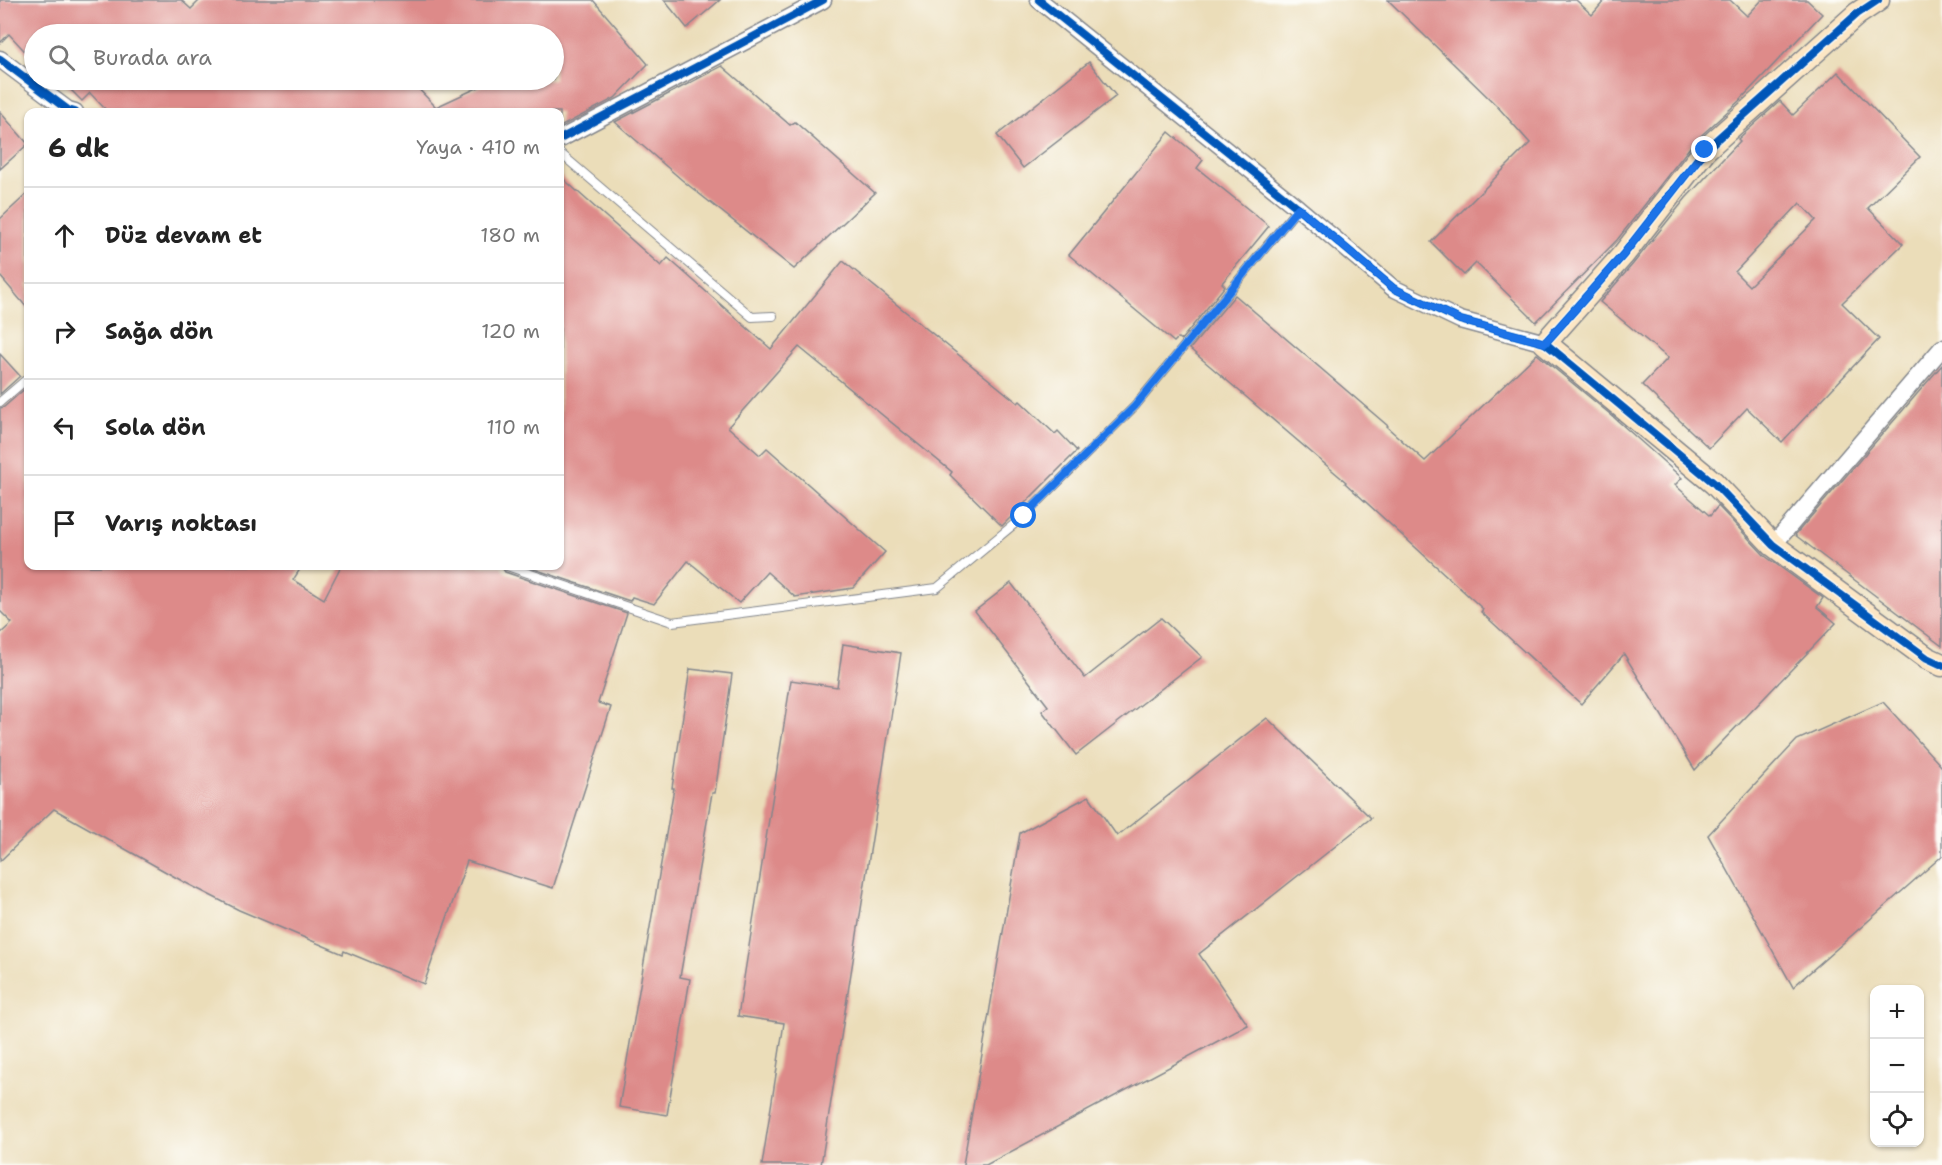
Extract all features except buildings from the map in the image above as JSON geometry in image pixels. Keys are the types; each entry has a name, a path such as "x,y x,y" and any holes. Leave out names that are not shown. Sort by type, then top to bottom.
{"street":[{"path":"564,137 823,0"},
{"path":"1039,0 1298,208 1393,288 1460,320 1545,343 1714,483 1773,545 1927,658 1942,665"},
{"path":"1545,343 1623,255 1705,150 1857,14 1878,0"},
{"path":"0,59 24,77"},
{"path":"41,90 65,108"},
{"path":"1773,545 1942,348"}],"lane":[{"path":"564,156 753,317 772,316"},
{"path":"519,570 672,622 937,588 1024,516 1135,406 1298,208"},
{"path":"0,402 24,381"}],"cycle path":[{"path":"564,137 823,0"},
{"path":"1039,0 1298,208 1393,288 1460,320 1545,343 1714,483 1773,545 1927,658 1942,665"},
{"path":"1545,343 1623,255 1705,150 1857,14 1878,0"},
{"path":"0,59 24,77"},
{"path":"41,90 65,108"}],"route":[{"path":"1024,516 1135,406 1298,208 1393,288 1460,320 1545,343 1623,255 1705,150"}]}
